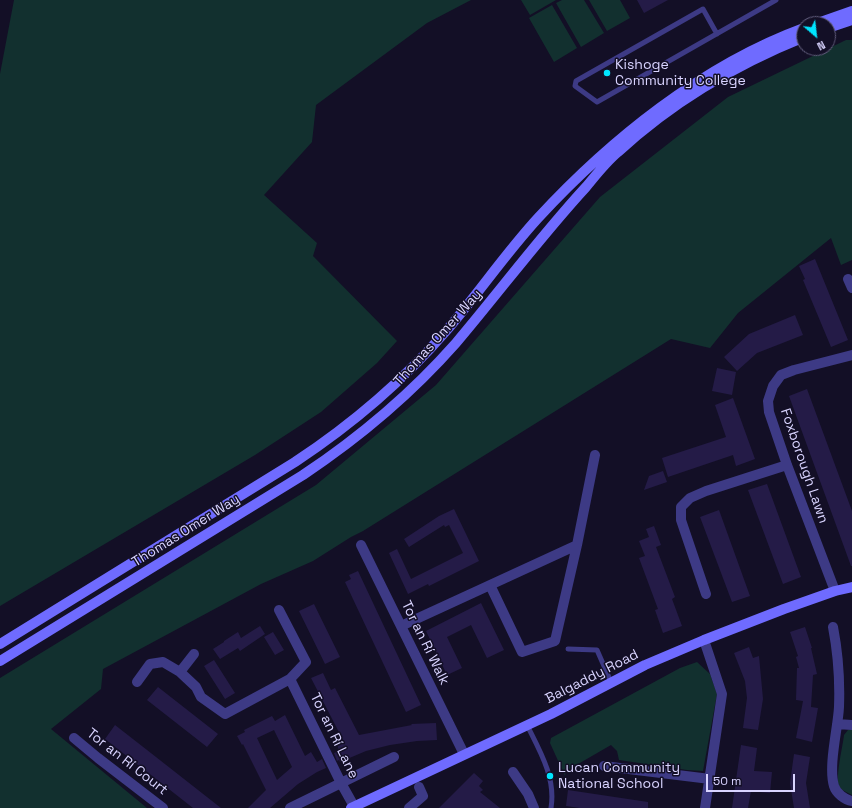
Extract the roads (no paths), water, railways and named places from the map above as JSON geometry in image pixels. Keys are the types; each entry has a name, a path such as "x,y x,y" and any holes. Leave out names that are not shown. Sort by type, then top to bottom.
{"street":[{"path":"836,17 852,11"},
{"path":"836,25 852,20"},
{"name":"Thomas Omer Way","path":"0,644 289,466 339,432 388,391 419,361 446,331 537,219 570,184 611,146 653,112 709,75 759,48 796,32"},
{"name":"Thomas Omer Way","path":"0,661 303,475 348,444 404,397 430,372 548,229 617,153 658,119 690,96 763,55 796,41"},
{"name":"Foxborough Lawn","path":"835,591 787,465 769,412 768,400 773,386 781,375 794,370 852,355"},
{"path":"490,585 522,652 555,641 577,545 595,455"},
{"path":"706,594 681,520 682,507 690,498 706,491 787,465"},
{"path":"401,626 577,545"},
{"name":"Tor an Rí Walk","path":"361,546 464,754"},
{"name":"Balgaddy Road","path":"353,807 528,725 645,665 704,640 835,591 852,587"},
{"path":"136,682 150,664 164,662 180,672 196,687 201,697 225,714 290,679 306,662 279,610"},
{"path":"833,627 837,655 839,706 834,741 834,787 839,794 852,801"},
{"path":"704,640 722,694 705,808"},
{"path":"180,672 194,654"},
{"name":"Tor an Rí Lane","path":"290,679 353,807"},
{"path":"837,724 852,725"},
{"name":"Tor an Rí Court","path":"74,738 163,808"},
{"path":"290,808 394,757"},
{"path":"604,766 710,779"},
{"path":"514,772 528,794 534,808"},
{"path":"409,808 423,796 419,787"}],"lane":[{"path":"717,34 703,9 576,80 575,86 597,102 717,34 776,0"},
{"path":"568,649 597,650 611,682"},
{"path":"528,725 552,781 553,793 551,808"}],"place":[{"name":"Kishoge Community College","path":"607,73"},
{"name":"Lucan Community National School","path":"550,776"}]}
